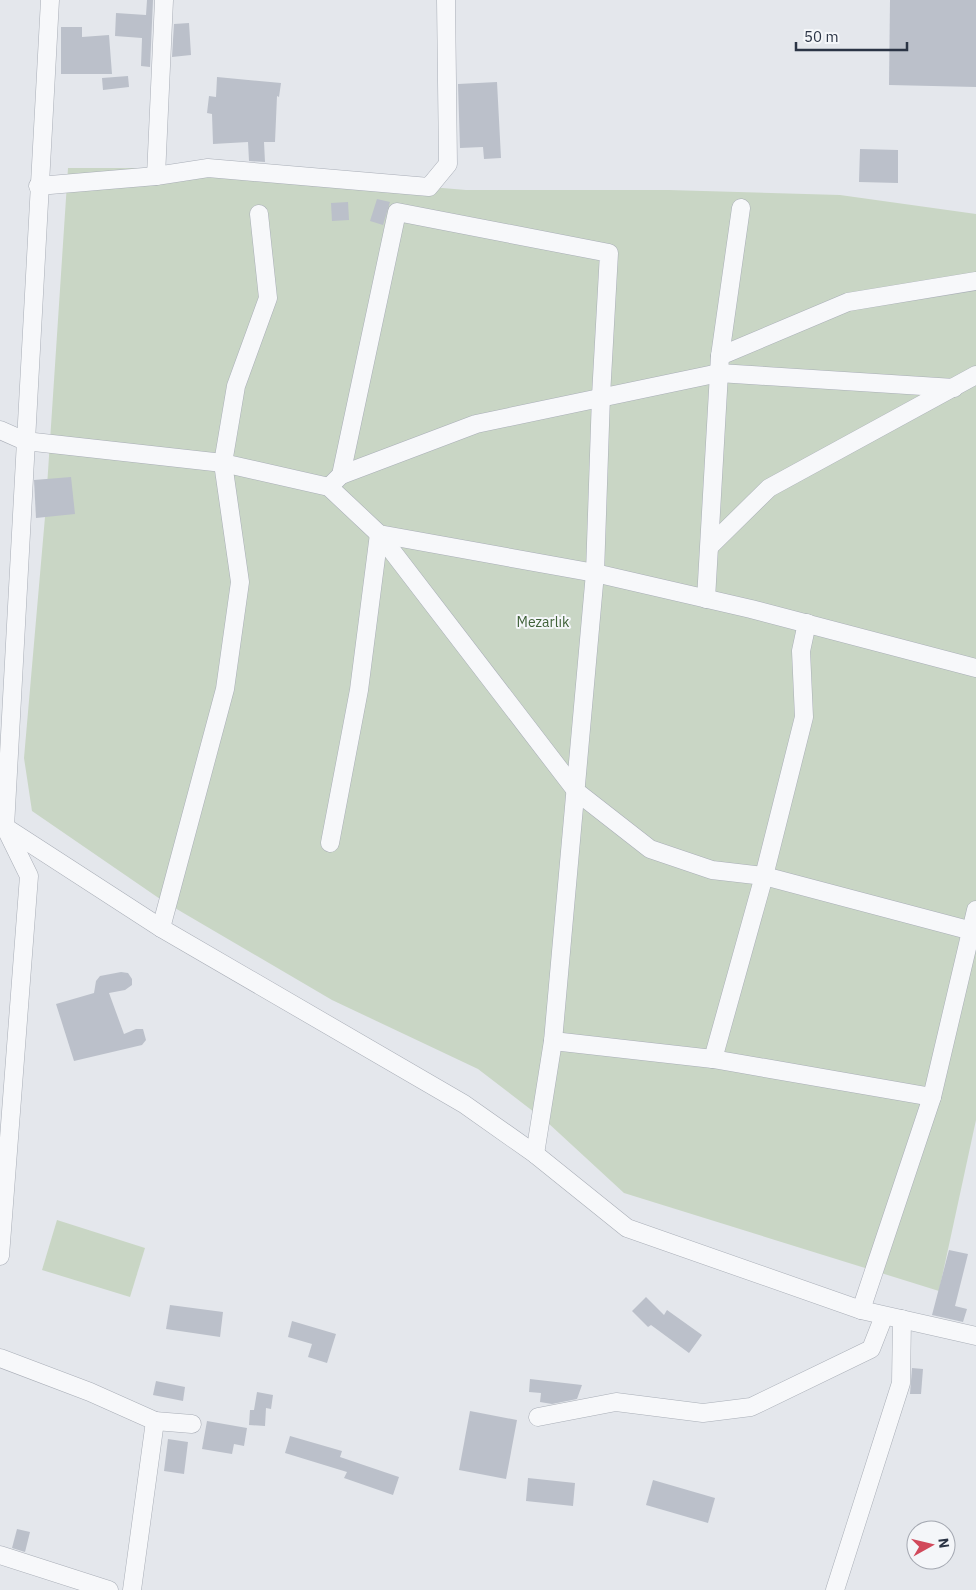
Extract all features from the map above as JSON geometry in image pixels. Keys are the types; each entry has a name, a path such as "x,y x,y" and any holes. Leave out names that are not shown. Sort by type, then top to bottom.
{"street":[{"path":"0,1256 29,876 3,825 50,0"},
{"path":"156,176 164,0"},
{"path":"38,186 156,176 208,168 429,187 448,164 446,0"},
{"path":"706,599 720,356 741,208"},
{"path":"335,481 397,212 609,253 600,396 595,573 577,792 553,1041 534,1154"},
{"path":"161,928 225,689 240,582 223,463 236,386 268,298 258,214"},
{"path":"720,356 848,302 976,281"},
{"path":"0,430 26,441 223,463 335,481 476,424 600,396 719,373 954,388"},
{"path":"710,546 769,488 976,375"},
{"path":"335,481 379,534 577,792 650,849 712,870 764,876 972,931"},
{"path":"379,534 595,573 807,623 976,668"},
{"path":"330,843 359,690 379,534"},
{"path":"713,1060 764,876 804,717 801,651 807,623"},
{"path":"3,825 161,928 464,1104 534,1154 627,1228 861,1310 976,1336"},
{"path":"861,1310 932,1097 976,910"},
{"path":"553,1041 713,1060 932,1097"},
{"path":"538,1417 616,1402 703,1413 751,1407 871,1349 884,1316"},
{"path":"835,1590 901,1383 902,1320"},
{"path":"0,1358 90,1392 155,1421 192,1424"},
{"path":"132,1590 155,1421"},
{"path":"0,1555 109,1590"}],"green space":[{"name":"Mezarlık","path":"68,168 208,168 466,190 669,190 840,195 976,214 976,1120 939,1291 624,1193 547,1122 478,1069 332,1000 163,901 32,811 24,758 45,517"},
{"path":"57,1220 145,1248 130,1297 42,1270"}],"building":[{"path":"147,0 153,0 150,67 141,66 142,38 115,36 116,13 146,15"},
{"path":"890,0 976,0 976,87 889,85"},
{"path":"189,23 191,55 172,57 174,24"},
{"path":"61,27 82,27 82,37 109,35 112,74 61,74"},
{"path":"128,76 129,87 103,90 102,78"},
{"path":"217,77 281,83 279,97 277,96 275,142 264,142 265,162 249,161 248,142 213,144 212,114 207,113 209,96 216,97"},
{"path":"497,82 501,158 484,159 483,147 460,148 458,84"},
{"path":"860,149 898,150 898,183 859,182"},
{"path":"377,199 390,202 383,225 370,221"},
{"path":"348,202 349,220 332,221 331,203"},
{"path":"71,477 75,514 36,518 34,480"},
{"path":"121,972 128,973 132,979 132,985 125,990 109,993 124,1034 136,1029 143,1029 146,1040 142,1045 74,1061 56,1004 94,993 96,981 100,976"},
{"path":"949,1250 968,1254 955,1306 967,1309 963,1322 932,1315"},
{"path":"646,1297 664,1315 667,1310 702,1335 689,1353 651,1325 648,1327 632,1311"},
{"path":"170,1305 223,1312 220,1337 166,1329"},
{"path":"292,1321 336,1334 327,1363 308,1357 312,1344 288,1337"},
{"path":"912,1368 923,1369 921,1394 910,1394"},
{"path":"530,1379 582,1385 577,1399 552,1404 540,1402 541,1393 529,1392"},
{"path":"156,1381 185,1387 183,1401 153,1395"},
{"path":"257,1392 273,1395 271,1409 266,1408 265,1426 249,1425 250,1410 254,1410"},
{"path":"470,1411 517,1420 506,1479 459,1470"},
{"path":"207,1421 247,1428 244,1446 234,1444 232,1454 202,1449"},
{"path":"290,1436 342,1451 340,1457 399,1477 393,1495 344,1478 347,1472 285,1453"},
{"path":"168,1439 188,1442 184,1474 164,1471"},
{"path":"528,1478 575,1483 573,1506 526,1501"},
{"path":"653,1480 715,1498 708,1523 646,1505"},
{"path":"17,1529 30,1532 25,1552 12,1548"}]}
